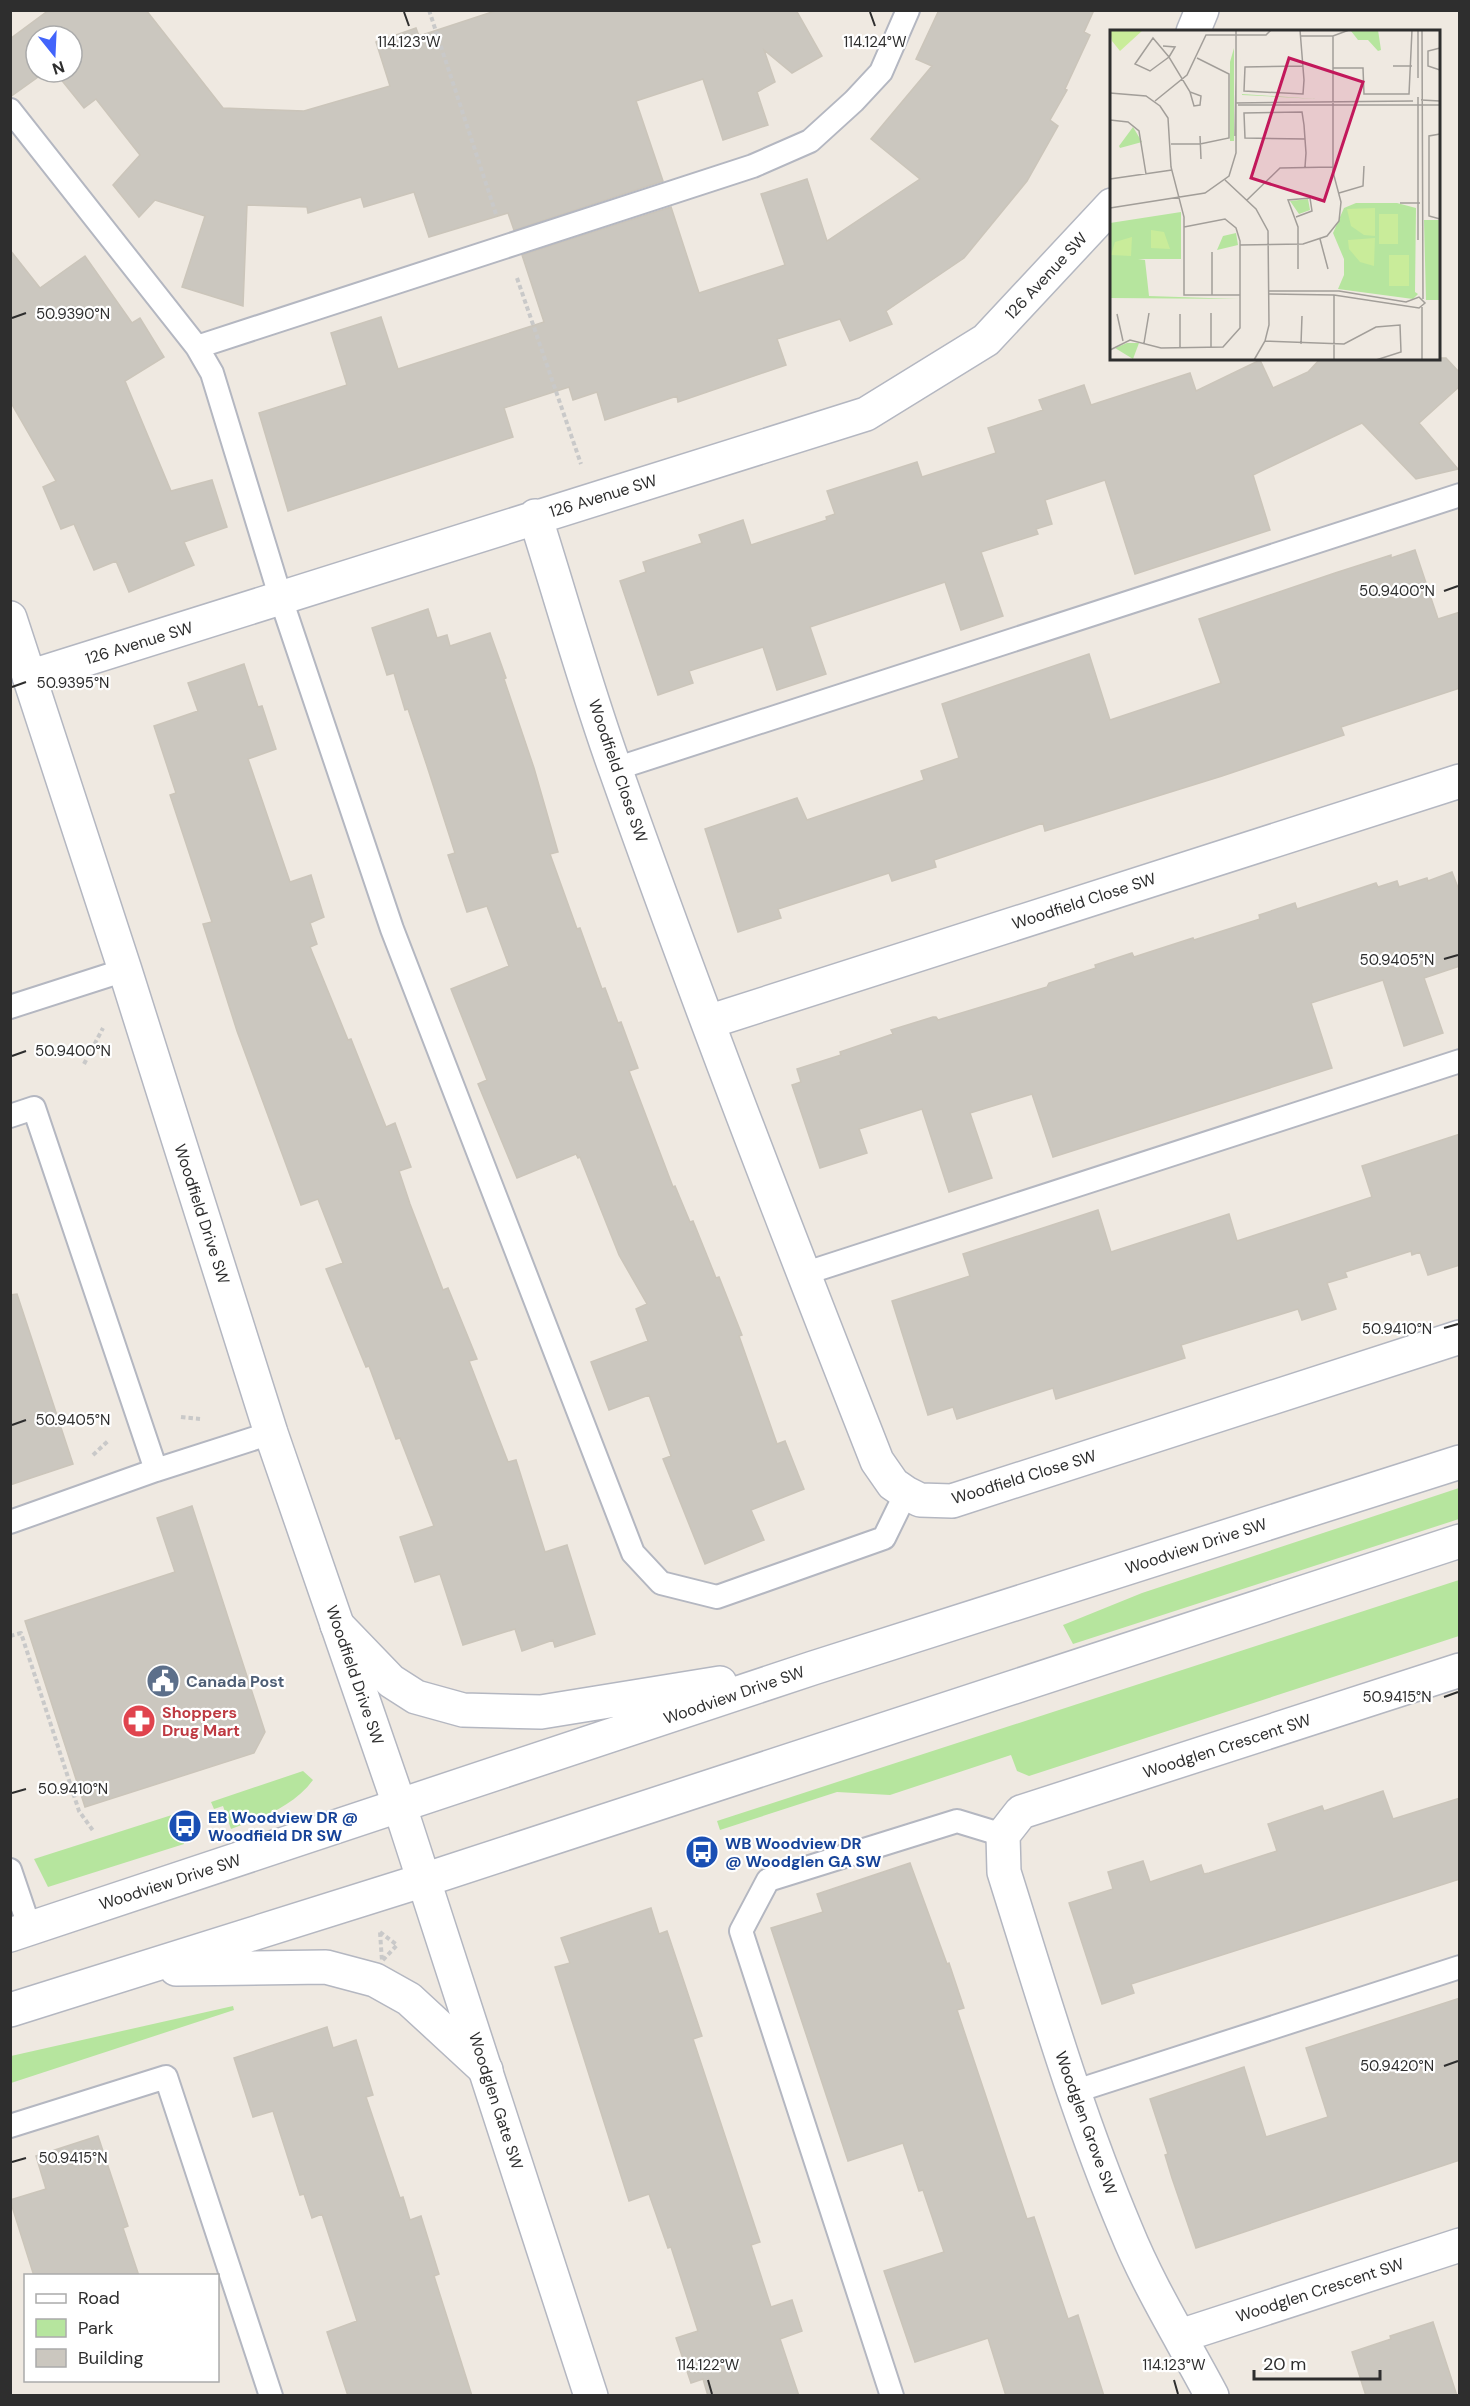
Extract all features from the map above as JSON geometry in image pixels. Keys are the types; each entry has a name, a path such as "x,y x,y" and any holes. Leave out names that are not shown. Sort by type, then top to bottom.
{"street":[{"path":"1194,30 1202,10"},
{"name":"126 Avenue SW","path":"30,677 535,516 866,414 986,340 1110,207"},
{"name":"Woodfield Close SW","path":"535,516 615,769 708,1022 803,1274 878,1461 893,1484 920,1500 952,1501 1460,1337"},
{"name":"Woodfield Drive SW","path":"10,618 125,970 271,1433 400,1807"},
{"name":"Woodfield Close SW","path":"708,1022 1460,781"},
{"name":"Woodview Drive SW","path":"20,1932 813,1668 1460,1462"},
{"path":"21,2007 424,1880 1460,1541"},
{"path":"337,1625 391,1682 416,1697 463,1710 541,1712 813,1668"},
{"name":"Woodglen Crescent SW","path":"1003,1834 1021,1812 1460,1670"},
{"name":"Woodglen Gate SW","path":"400,1807 591,2396"},
{"name":"Woodglen Grove SW","path":"1003,1834 1004,1872 1073,2092 1126,2231 1152,2287 1212,2396"},
{"path":"21,2007 146,1969 326,1967 375,1980 409,1999 486,2070"},
{"name":"Woodglen Crescent SW","path":"1180,2336 1460,2245"}],"lane":[{"path":"197,347 753,166 810,141 854,101 881,72 908,10"},
{"path":"10,110 197,347 212,373 280,599 392,929 633,1553 661,1582 717,1598 884,1538 906,1492"},
{"path":"615,769 1460,495"},
{"path":"10,1007 125,970"},
{"path":"803,1274 1460,1061"},
{"path":"10,1116 34,1108 156,1470"},
{"path":"10,1522 156,1470 271,1433"},
{"path":"892,2396 741,1931 768,1880 957,1821 1003,1834"},
{"path":"10,1870 20,1932"},
{"path":"1073,2092 1460,1967"},
{"path":"10,2126 166,2077 271,2396"}],"path":[{"path":"84,1064 105,1024"},
{"path":"10,1636 21,1633 79,1811 94,1832"}],"green space":[{"path":"1459,1488 1459,1519 1073,1644 1063,1625 1142,1593"},
{"path":"1459,1580 1459,1636 1029,1776 1017,1771 1011,1755 890,1795 837,1792 720,1830 717,1821"},
{"path":"303,1771 313,1780 296,1798 276,1811 231,1829 223,1806 214,1809 211,1802"},
{"path":"175,1814 184,1844 48,1887 34,1859"},
{"path":"233,2006 234,2010 11,2083 11,2056"}],"building":[{"path":"49,10 146,10 223,108 304,111 390,86 376,42 416,28 419,36 498,10 796,10 822,56 792,73 764,50 775,82 757,92 768,125 723,140 703,79 636,101 663,181 514,230 508,213 429,237 414,192 364,207 361,197 308,213 307,207 247,205 243,306 182,287 205,216 155,200 139,217 113,185 140,155 96,99 84,108 65,84 84,84 84,24 30,24"},
{"path":"939,10 1094,10 1084,32 1090,35 1065,89 1067,90 1050,120 1058,126 1027,181 964,258 886,311 892,324 850,341 840,319 777,339 786,365 678,402 677,396 605,420 597,392 573,400 569,387 504,408 513,437 288,511 259,413 347,385 331,333 381,317 398,369 544,322 522,255 671,207 699,293 785,265 761,194 807,179 827,241 920,179 871,139 932,66 916,59"},
{"path":"24,29 24,84 28,84 10,97 10,39"},
{"path":"10,250 40,288 85,256 132,323 140,318 164,357 125,381 171,491 212,480 227,527 184,542 194,565 129,592 116,561 94,570 74,524 61,529 43,487 56,481 10,401"},
{"path":"1440,358 1446,358 1460,373 1460,386 1419,423 1458,469 1416,479 1362,423 1253,475 1270,530 1135,574 1105,480 1045,500 1052,524 1036,529 1038,534 981,552 1003,616 961,630 945,582 810,627 826,674 777,690 763,647 689,671 693,683 658,695 620,581 646,572 643,562 702,543 699,535 743,520 751,545 827,520 826,517 835,514 827,491 917,462 922,477 996,453 988,428 1043,410 1039,400 1084,385 1091,405 1190,373 1196,391 1260,360 1273,388 1308,372 1319,360 1440,360"},
{"path":"1415,550 1438,619 1460,612 1460,688 1341,727 1344,735 1222,776 1045,831 1043,823 934,860 936,867 892,881 889,873 778,909 781,918 738,932 705,829 797,798 807,820 924,780 921,771 959,758 942,704 1089,654 1110,720 1221,683 1199,619 1391,555 1391,558"},
{"path":"428,609 437,638 447,635 450,646 490,633 534,768 558,852 550,854 577,929 580,928 602,989 605,988 618,1023 621,1022 638,1068 629,1071 673,1187 675,1186 690,1222 693,1221 716,1278 719,1277 742,1335 739,1336 777,1444 785,1441 804,1489 751,1510 764,1540 705,1564 663,1459 671,1456 649,1395 609,1410 591,1362 648,1341 636,1309 647,1304 619,1255 580,1157 578,1158 576,1154 517,1178 478,1084 487,1080 451,989 509,966 487,906 467,912 448,855 455,853 408,709 405,710 394,673 387,675 372,628"},
{"path":"244,664 258,707 262,706 276,749 248,759 290,882 311,875 324,917 310,923 317,944 310,947 348,1040 351,1039 386,1127 395,1123 411,1167 399,1171 410,1204 443,1290 448,1288 477,1359 469,1361 508,1462 516,1460 545,1552 567,1545 595,1634 555,1647 553,1640 522,1651 515,1629 463,1645 440,1574 415,1582 400,1537 434,1526 400,1438 396,1439 369,1366 366,1367 326,1269 343,1263 318,1199 301,1205 237,1031 203,924 212,922 170,795 176,793 154,726 198,711 188,683"},
{"path":"1452,872 1460,893 1460,966 1424,978 1443,1033 1404,1046 1383,980 1311,1003 1332,1068 1053,1157 1032,1094 970,1113 992,1178 949,1192 922,1109 859,1129 867,1153 820,1168 792,1085 801,1082 797,1069 841,1055 840,1052 893,1034 891,1030 933,1017 938,1020 1047,987 1049,983 1096,968 1095,965 1132,953 1134,957 1193,938 1194,940 1260,919 1259,915 1295,903 1297,909 1376,883 1378,887 1397,881 1399,887 1427,878 1428,881"},
{"path":"1460,1134 1460,1265 1428,1275 1420,1252 1412,1255 1411,1251 1345,1272 1347,1277 1327,1283 1336,1309 1302,1320 1298,1309 1181,1345 1185,1358 1056,1399 1053,1388 957,1419 953,1407 928,1415 892,1301 970,1276 963,1254 1098,1210 1111,1252 1229,1214 1237,1241 1372,1197 1362,1166"},
{"path":"17,1294 73,1464 10,1485 10,1295"},
{"path":"192,1506 265,1732 254,1753 85,1807 25,1621 175,1572 157,1518"},
{"path":"1383,1791 1393,1819 1460,1798 1460,1879 1131,1984 1134,1993 1102,2004 1069,1903 1113,1889 1108,1872 1143,1861 1150,1882 1201,1865 1204,1874 1209,1873 1277,1851 1268,1824 1322,1806 1324,1811"},
{"path":"910,1863 964,2008 957,2010 1027,2219 1034,2217 1068,2319 1078,2315 1104,2396 1006,2396 988,2338 915,2362 884,2271 944,2252 923,2190 919,2191 903,2143 848,2161 771,1928 823,1912 817,1894"},
{"path":"651,1908 659,1934 667,1931 702,2036 693,2039 760,2242 751,2245 771,2307 792,2300 802,2331 780,2339 799,2396 708,2396 703,2379 691,2383 676,2338 698,2331 671,2247 668,2248 649,2194 629,2201 555,1967 570,1963 561,1938"},
{"path":"1460,1998 1460,2160 1196,2248 1172,2178 1165,2155 1168,2154 1150,2099 1244,2067 1266,2137 1328,2117 1306,2048"},
{"path":"327,2027 333,2048 356,2040 373,2095 366,2097 400,2198 403,2197 410,2220 421,2216 439,2274 434,2276 472,2396 348,2396 327,2332 357,2321 322,2214 312,2218 304,2194 300,2195 273,2111 253,2117 234,2058"},
{"path":"98,2136 128,2226 123,2228 138,2274 33,2274 10,2200 46,2189 36,2156"},
{"path":"1433,2322 1457,2396 1366,2396 1352,2352 1391,2339 1390,2336"}],"place":[{"name":"Canada Post","path":"163,1681"},
{"name":"Shoppers Drug Mart","path":"139,1721"},
{"name":"EB Woodview DR @ Woodfield DR SW","path":"185,1826"},
{"name":"WB Woodview DR @ Woodglen GA SW","path":"702,1852"}]}
